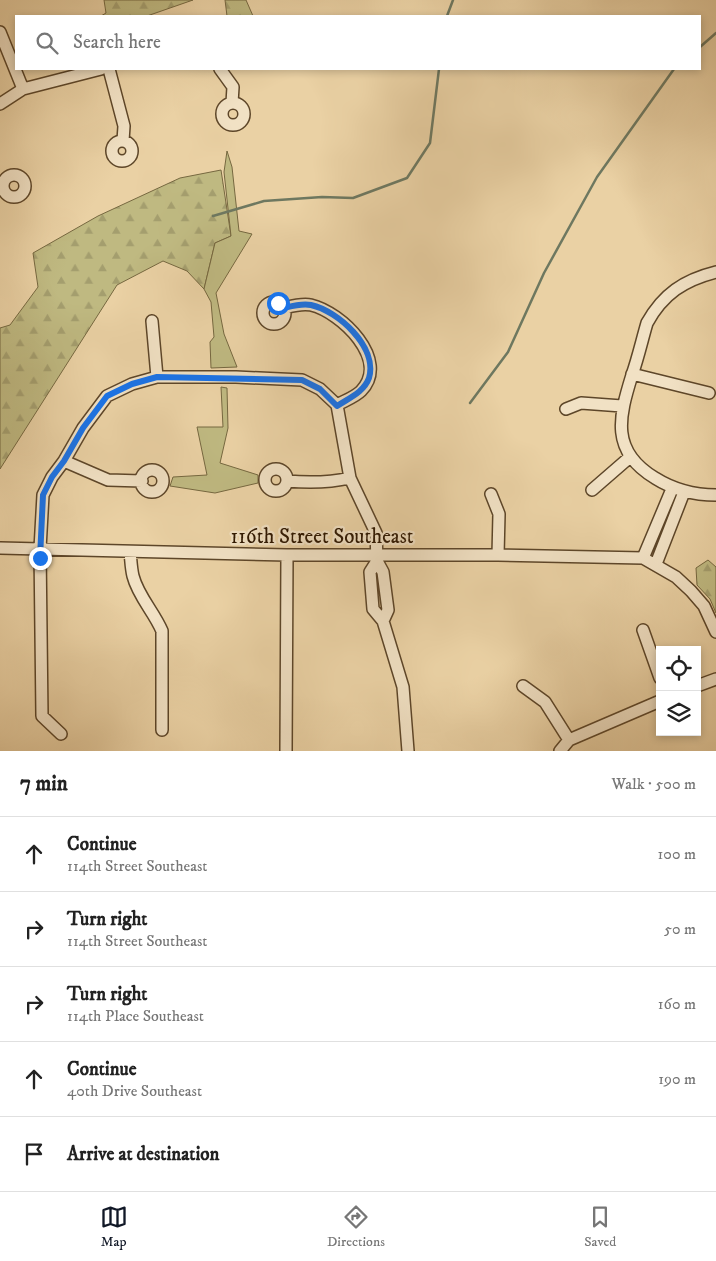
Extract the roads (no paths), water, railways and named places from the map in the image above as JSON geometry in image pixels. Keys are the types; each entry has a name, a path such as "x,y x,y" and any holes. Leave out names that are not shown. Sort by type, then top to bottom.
{"street":[{"path":"0,32 15,70"},
{"path":"15,70 23,90"},
{"path":"0,104 23,90 97,70"},
{"path":"109,70 124,126 123,140"},
{"path":"221,70 233,87 232,103"},
{"path":"716,272 684,282 661,301 647,323 622,406 620,427 623,442 630,457 645,472 672,489 716,495"},
{"path":"284,308 309,305 326,311 344,323 365,347 370,366 369,379 360,392 337,406"},
{"path":"152,321 157,377"},
{"path":"632,374 708,393"},
{"path":"61,734 42,716 40,549 43,495 83,428 107,396 132,384 157,377 302,380 320,389 337,406 350,478 376,533 377,558 383,572 388,610 383,621 403,687 408,751"},
{"path":"566,409 581,403 622,406"},
{"path":"592,490 630,457"},
{"path":"64,461 108,480 142,481"},
{"path":"287,481 322,483 350,478"},
{"path":"672,489 643,558 676,576 692,591 704,606 716,632"},
{"path":"656,564 684,492"},
{"path":"491,494 499,514 498,555"},
{"name":"116th Street Southeast","path":"0,548 377,558 498,555 643,558"},
{"path":"130,552 132,575 138,589 156,616 162,631 162,730"},
{"path":"286,751 287,555"},
{"path":"643,630 656,667"},
{"path":"701,685 716,679"},
{"path":"523,686 545,702 569,740"},
{"path":"560,751 569,740 656,703"}],"waterway":[{"path":"447,15 453,0"},
{"path":"701,46 716,33"},
{"path":"213,216 264,201 322,197 353,198 407,178 430,143 439,70"},
{"path":"470,403 508,352 544,273 597,177 673,70"}]}
